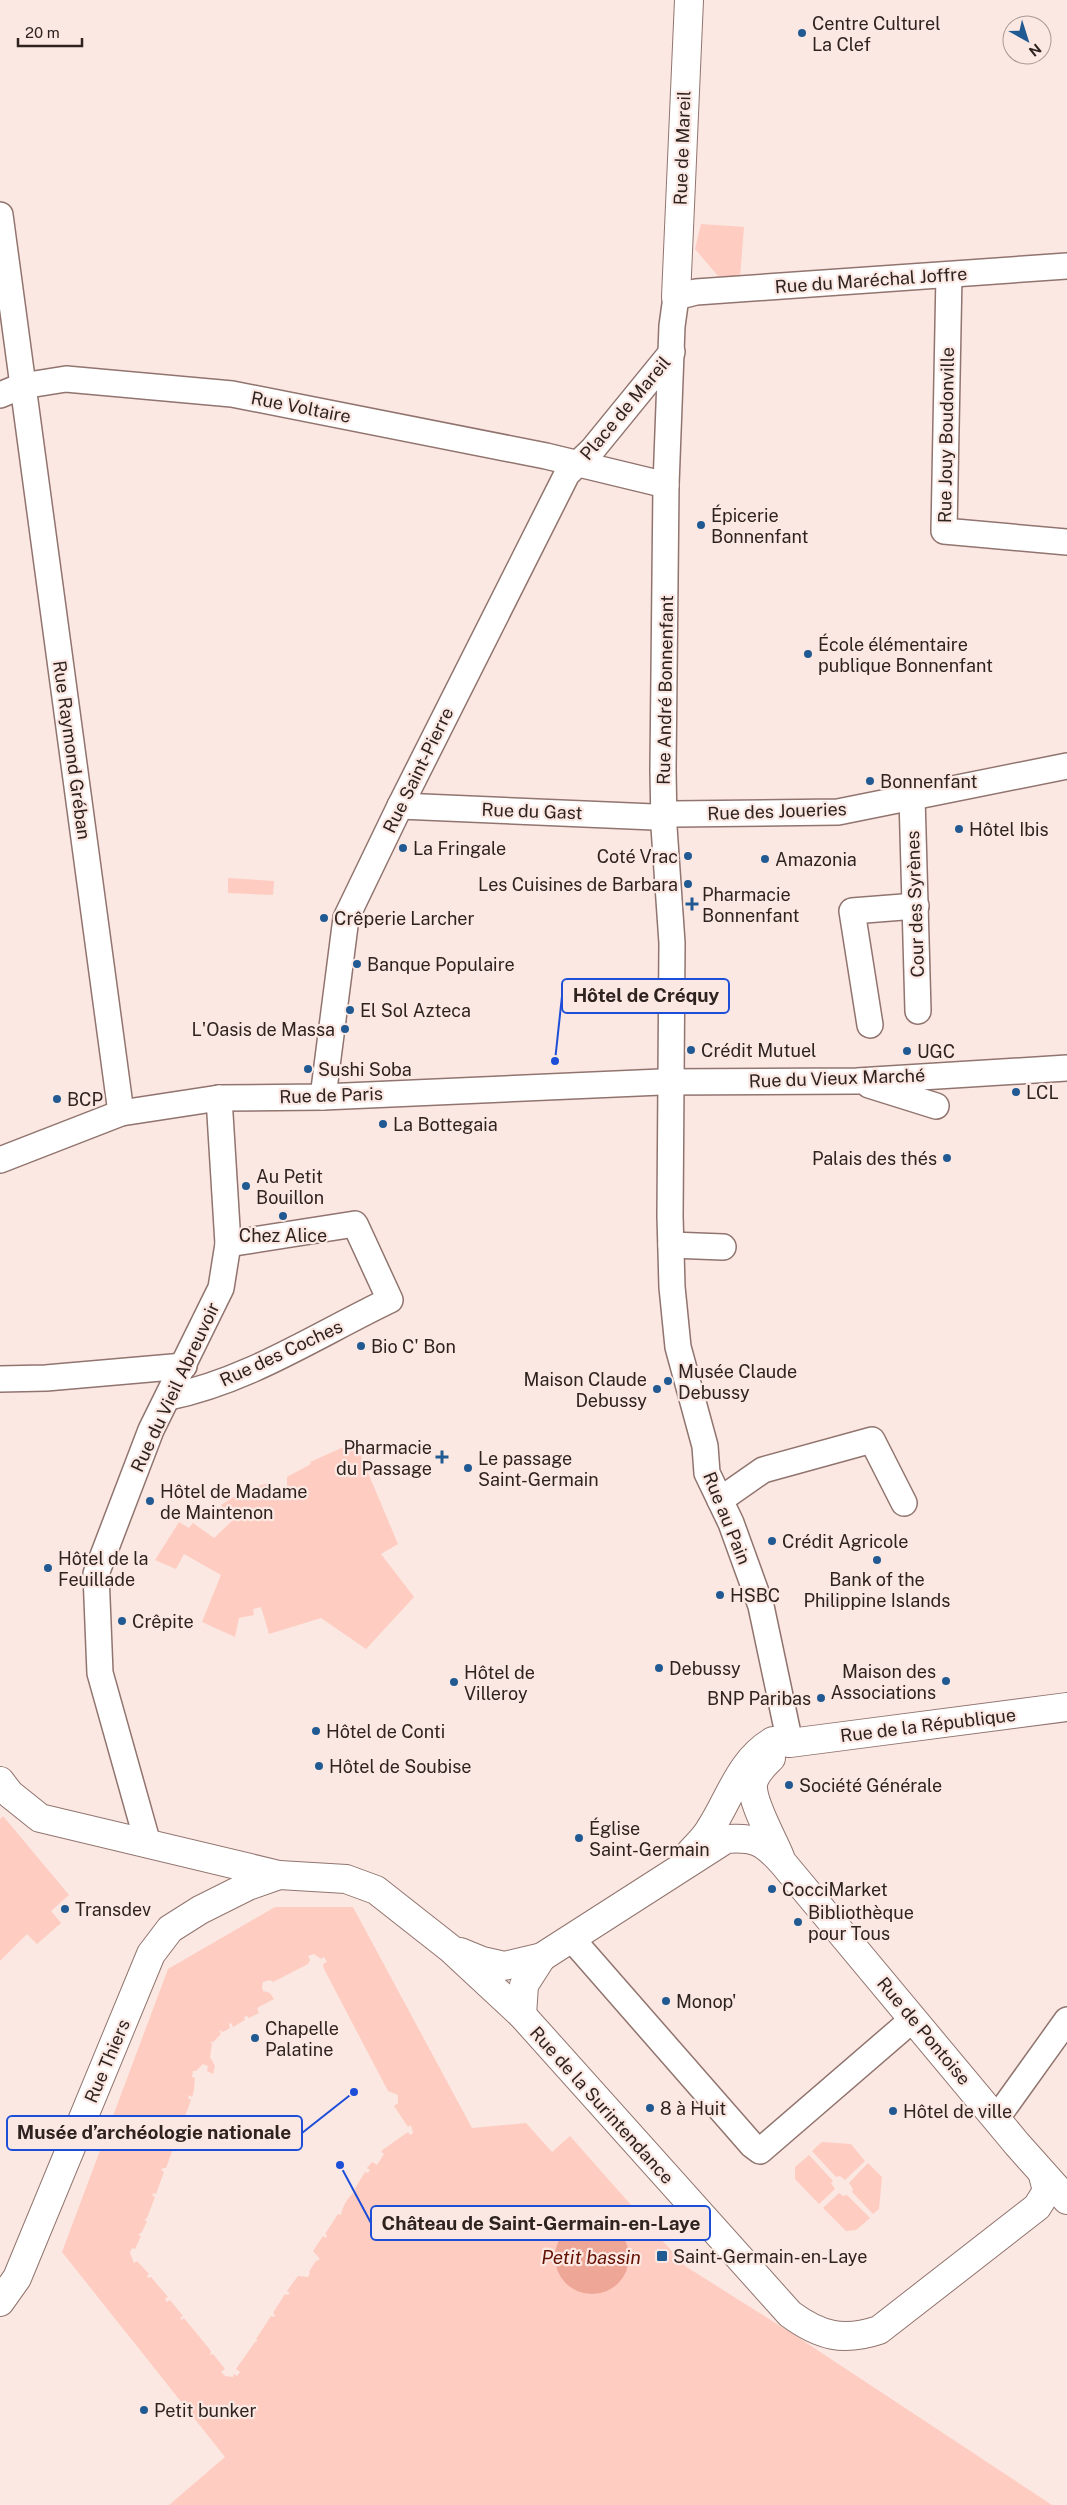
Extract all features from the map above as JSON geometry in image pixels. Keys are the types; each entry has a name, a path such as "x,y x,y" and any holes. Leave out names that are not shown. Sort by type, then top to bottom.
{"main road":[{"name":"Rue de Mareil","path":"676,297 689,0"},
{"name":"Rue de la République","path":"683,1864 709,1830 746,1765 759,1749 773,1741 790,1744 1067,1707"},
{"name":"Rue de la République","path":"764,1764 790,1744"},
{"name":"Rue de Pontoise","path":"764,1764 757,1773 753,1784 757,1801 779,1855"},
{"path":"0,1781 10,1794 40,1818 279,1875 346,1879 376,1890 452,1949 482,1961 504,1966 542,1957"},
{"name":"Rue de Pontoise","path":"542,1957 683,1864 726,1839 743,1838 759,1841 779,1855 996,2119 1043,2175 1067,2200"},
{"path":"200,1910 216,1860"},
{"name":"Rue Thiers","path":"0,2302 17,2278 151,1954 170,1929 200,1910 248,1886 279,1875"},
{"name":"Rue de la Surintendance","path":"452,1949 522,2015 790,2314 818,2331 827,2334 855,2337 879,2330 1042,2202 1047,2191 1043,2175"},
{"path":"522,2015 524,1985 542,1957"},
{"path":"1032,2211 1047,2207 1067,2212"}],"street":[{"name":"Rue Raymond Gréban","path":"0,215 11,391 121,1113"},
{"name":"Rue du Maréchal Joffre","path":"676,297 696,292 1067,266"},
{"name":"Rue Jouy Boudonville","path":"949,275 944,531 1067,542"},
{"name":"Rue André Bonnenfant","path":"672,1082 672,943 664,815 666,485 672,326 676,297"},
{"name":"Place de Mareil","path":"577,463 593,449 672,352"},
{"name":"Rue Voltaire","path":"11,391 66,380 232,394 577,463"},
{"name":"Place de Mareil","path":"577,463 666,485"},
{"name":"Rue Saint-Pierre","path":"323,1097 346,918 400,806 567,474 577,463"},
{"name":"Rue des Joueries","path":"664,815 838,812 1067,766"},
{"name":"Cour des Syrènes","path":"912,797 918,1011"},
{"name":"Rue du Gast","path":"400,806 664,815"},
{"path":"870,1025 852,911 916,906"},
{"name":"Rue du Vieux Marché","path":"672,1082 857,1081 1067,1068"},
{"path":"857,1081 936,1106"},
{"name":"Rue de Paris","path":"0,1160 121,1113 219,1098 323,1097 672,1082"},
{"name":"Rue au Pain","path":"672,1082 671,1245 672,1287 678,1347 705,1446 707,1473 731,1523 761,1606 790,1744"},
{"name":"Rue du Vieil Abreuvoir","path":"148,1844 100,1673 96,1574 152,1430 221,1288 228,1244 219,1098"},
{"name":"Rue des Coches","path":"169,1397 200,1391 235,1378 390,1300 356,1224 228,1244"},
{"path":"671,1245 723,1247"},
{"path":"0,1379 46,1378 184,1366"},
{"path":"720,1500 762,1470 872,1440 904,1503"},
{"path":"571,1938 752,2145 760,2151 913,2019"},
{"path":"996,2119 1067,2020"}],"shaded area":[{"path":"701,224 744,227 740,278 718,276 695,249"},
{"path":"228,878 274,881 273,895 228,893"},
{"path":"355,1442 398,1544 381,1554 414,1597 366,1649 321,1618 269,1634 261,1607 253,1609 254,1615 239,1618 235,1637 202,1622 221,1575 184,1554 176,1569 155,1560 179,1522 189,1528 193,1523 214,1538 233,1520 221,1505 247,1489 265,1484 268,1485 277,1497 287,1490 287,1477 311,1464 310,1462"},
{"path":"3,1816 69,1895 51,1911 61,1923 37,1944 27,1934 0,1961 0,1819"},
{"path":"275,1907 353,1907 472,2128 526,2123 552,2152 570,2136 685,2266 796,2336 1052,2505 169,2505 225,2457 62,2252 168,1969","holes":["314,1954 321,1959 324,1957 327,1962 323,1964 324,1969 388,2091 398,2095 398,2103 394,2106 408,2127 411,2125 413,2133 410,2135 408,2132 381,2151 384,2154 377,2165 372,2162 367,2168 370,2170 368,2173 365,2172 354,2190 356,2191 346,2202 341,2215 338,2214 325,2234 327,2235 326,2238 323,2236 313,2251 320,2259 315,2262 308,2277 298,2276 287,2291 290,2293 288,2295 285,2294 273,2313 274,2317 271,2316 256,2339 258,2341 255,2342 236,2369 240,2372 237,2376 234,2374 233,2377 225,2376 221,2372 225,2369 213,2354 210,2355 211,2351 184,2318 182,2320 180,2318 183,2316 170,2300 167,2302 165,2299 168,2297 151,2277 148,2278 149,2274 137,2261 134,2263 130,2253 132,2248 135,2249 141,2236 138,2235 142,2232 147,2221 144,2220 147,2218 155,2197 152,2195 156,2194 164,2172 161,2170 166,2168 174,2146 171,2145 172,2142 175,2143 182,2125 178,2123 180,2121 183,2122 191,2100 188,2098 189,2095 192,2097 194,2089 195,2078 192,2077 193,2071 196,2071 203,2064 208,2066 207,2071 213,2074 215,2066 210,2057 212,2044 210,2042 213,2042 221,2034 219,2030 223,2032 230,2028 229,2024 231,2023 233,2027 245,2020 244,2017 247,2016 249,2018 259,2013 257,2008 274,1999 270,1993 263,1991 263,1982 270,1980 273,1982 308,1964 310,1960 308,1956"]},
{"path":"822,2142 851,2144 865,2161 845,2180 840,2176 836,2177 812,2151"},
{"path":"809,2155 833,2181 831,2183 835,2189 819,2204 795,2179 795,2167"},
{"path":"868,2163 882,2177 879,2209 873,2214 852,2192 853,2189 849,2183"},
{"path":"839,2193 843,2196 847,2195 870,2218 856,2230 846,2231 823,2208"}],"water":[{"name":"Petit bassin","path":"592,2220 613,2226 623,2236 629,2257 623,2278 613,2288 592,2294 571,2288 561,2278 555,2257 561,2236 571,2226"}],"place":[{"name":"Centre Culturel La Clef","path":"802,33"},
{"name":"Épicerie Bonnenfant","path":"701,525"},
{"name":"École élémentaire publique Bonnenfant","path":"808,654"},
{"name":"Bonnenfant","path":"870,781"},
{"name":"Hôtel Ibis","path":"959,829"},
{"name":"La Fringale","path":"403,848"},
{"name":"Coté Vrac","path":"688,856"},
{"name":"Amazonia","path":"765,859"},
{"name":"Les Cuisines de Barbara","path":"688,884"},
{"name":"Pharmacie Bonnenfant","path":"692,904"},
{"name":"Crêperie Larcher","path":"324,918"},
{"name":"Banque Populaire","path":"357,964"},
{"name":"El Sol Azteca","path":"350,1010"},
{"name":"L'Oasis de Massa","path":"345,1029"},
{"name":"Crédit Mutuel","path":"691,1050"},
{"name":"UGC","path":"907,1051"},
{"name":"Hôtel de Créquy","path":"555,1061"},
{"name":"Sushi Soba","path":"308,1069"},
{"name":"LCL","path":"1016,1092"},
{"name":"BCP","path":"57,1099"},
{"name":"La Bottegaia","path":"383,1124"},
{"name":"Palais des thés","path":"947,1158"},
{"name":"Au Petit Bouillon","path":"246,1186"},
{"name":"Chez Alice","path":"283,1216"},
{"name":"Bio C' Bon","path":"361,1346"},
{"name":"Musée Claude Debussy","path":"668,1381"},
{"name":"Maison Claude Debussy","path":"657,1389"},
{"name":"Pharmacie du Passage","path":"442,1457"},
{"name":"Le passage Saint-Germain","path":"468,1468"},
{"name":"Hôtel de Madame de Maintenon","path":"150,1501"},
{"name":"Crédit Agricole","path":"772,1541"},
{"name":"Bank of the Philippine Islands","path":"877,1560"},
{"name":"Hôtel de la Feuillade","path":"48,1568"},
{"name":"HSBC","path":"720,1595"},
{"name":"Crêpite","path":"122,1621"},
{"name":"Debussy","path":"659,1668"},
{"name":"Maison des Associations","path":"946,1681"},
{"name":"Hôtel de Villeroy","path":"454,1682"},
{"name":"BNP Paribas","path":"821,1698"},
{"name":"Hôtel de Conti","path":"316,1731"},
{"name":"Hôtel de Soubise","path":"319,1766"},
{"name":"Société Générale","path":"789,1785"},
{"name":"Église Saint-Germain","path":"579,1838"},
{"name":"CocciMarket","path":"772,1889"},
{"name":"Transdev","path":"65,1909"},
{"name":"Bibliothèque pour Tous","path":"798,1922"},
{"name":"Monop'","path":"666,2001"},
{"name":"Chapelle Palatine","path":"255,2038"},
{"name":"Musée d’archéologie nationale","path":"354,2092"},
{"name":"8 à Huit","path":"650,2108"},
{"name":"Hôtel de ville","path":"893,2111"},
{"name":"Château de Saint-Germain-en-Laye","path":"340,2165"},
{"name":"Saint-Germain-en-Laye","path":"662,2256"},
{"name":"Petit bunker","path":"144,2410"}]}
